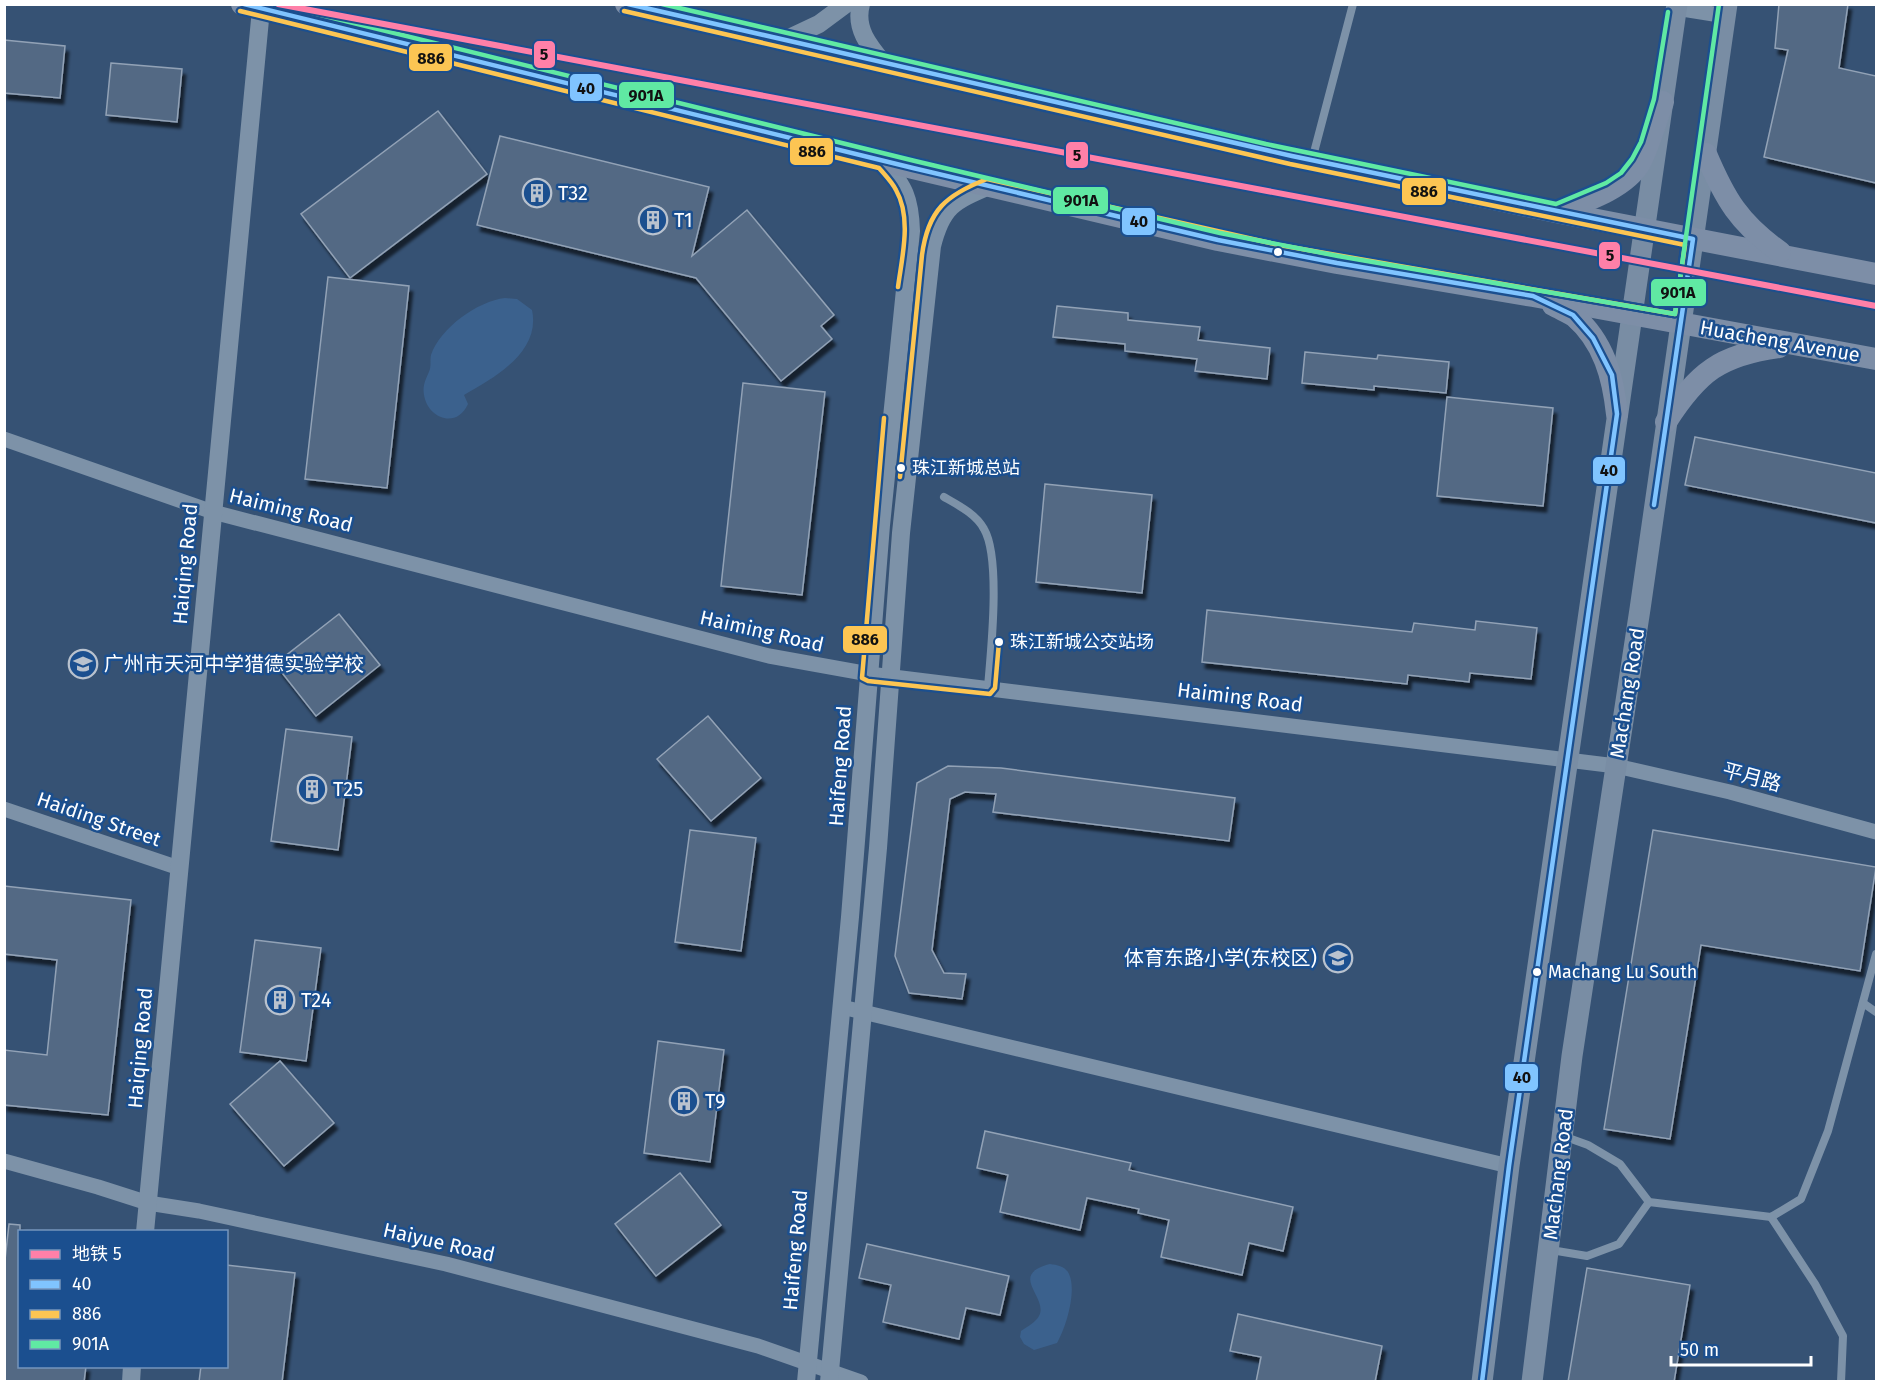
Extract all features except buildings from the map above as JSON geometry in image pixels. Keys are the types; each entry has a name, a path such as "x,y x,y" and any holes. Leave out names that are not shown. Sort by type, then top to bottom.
{"main road":[{"path":"626,4 1274,153 1644,230 1876,274"},
{"path":"1482,1382 1509,1166 1676,6"},
{"name":"Huacheng Avenue","path":"251,7 884,161 1278,252 1876,359"},
{"name":"Machang Road","path":"1532,1382 1574,1045 1727,10"},
{"path":"1556,212 1593,199 1624,180 1639,164 1663,102"},
{"path":"1706,154 1721,190 1737,214 1759,238 1786,256"},
{"path":"1533,296 1573,315 1593,338 1612,375 1617,414"},
{"path":"1666,422 1696,382 1725,360 1751,351 1798,345"}],"street":[{"path":"783,41 819,24 846,4"},
{"path":"861,4 859,22 863,33 885,65"},
{"path":"1676,6 1727,10"},
{"name":"Haiqing Road","path":"145,1230 213,512 251,7"},
{"name":"Haifeng Road","path":"807,1372 842,1007 882,513 911,231 911,212 903,188 884,161"},
{"path":"830,1376 878,848 903,522 932,246 938,223 950,207 964,197 989,186"},
{"name":"Haiming Road","path":"4,439 213,512 769,656 869,674 1616,766"},
{"name":"平月路","path":"1616,766 1730,792 1876,832"},
{"name":"Haiding Street","path":"4,809 179,868"},
{"path":"842,1007 1509,1166"},
{"name":"Haiyue Road","path":"4,1161 148,1203 199,1211 446,1264 758,1346 807,1372 861,1382"}],"lane":[{"path":"1312,160 1353,4"},
{"path":"944,497 974,516 988,537 993,582 992,641 988,687"},
{"path":"1563,1136 1588,1145 1620,1164 1649,1202 1771,1217 1801,1199 1828,1131 1876,954"},
{"path":"1863,1003 1876,1012"},
{"path":"1549,1250 1587,1256 1619,1244 1649,1202"},
{"path":"1771,1217 1815,1284 1843,1336 1840,1382"}],"water":[{"path":"517,299 532,310 533,325 529,339 513,362 464,395 468,404 457,417 443,418 437,415 431,410 424,395 424,384 430,369 431,355 436,345 451,326 472,310 494,300"},
{"path":"1050,1264 1061,1267 1069,1274 1071,1299 1064,1328 1057,1343 1034,1350 1024,1344 1020,1337 1021,1331 1039,1316 1041,1309 1030,1280 1032,1274 1038,1269"}],"metro line":[{"name":"5","path":"278,4 1876,306"}],"transit line":[{"name":"40","path":"244,4 913,168 1218,240 1337,263 1533,296 1573,315 1593,338 1612,375 1617,414 1509,1166 1482,1382"},
{"name":"901A","path":"276,4 915,161 1220,233 1338,256 1675,314 1719,4"},
{"name":"40","path":"628,4 1292,156 1693,239 1654,505"},
{"name":"901A","path":"662,4 1266,144 1556,204 1606,183 1621,173 1632,159 1641,142 1654,99 1668,12"},
{"name":"886","path":"240,11 879,168 896,190 904,213 905,238 898,287"},
{"name":"886","path":"624,11 1290,164 1685,245 1675,314 1279,245 987,179 960,191 941,206 934,215 925,239 900,477"},
{"name":"886","path":"884,418 862,678 868,681 990,694 995,688 999,642"}],"place":[{"name":"T32","path":"537,193"},
{"name":"T1","path":"653,220"},
{"name":"珠江新城总站","path":"901,468"},
{"name":"珠江新城公交站场","path":"999,642"},
{"name":"广州市天河中学猎德实验学校","path":"83,664"},
{"name":"T25","path":"312,789"},
{"name":"体育东路小学(东校区)","path":"1338,958"},
{"name":"Machang Lu South","path":"1537,972"},
{"name":"T24","path":"280,1000"},
{"name":"T9","path":"684,1101"}]}
